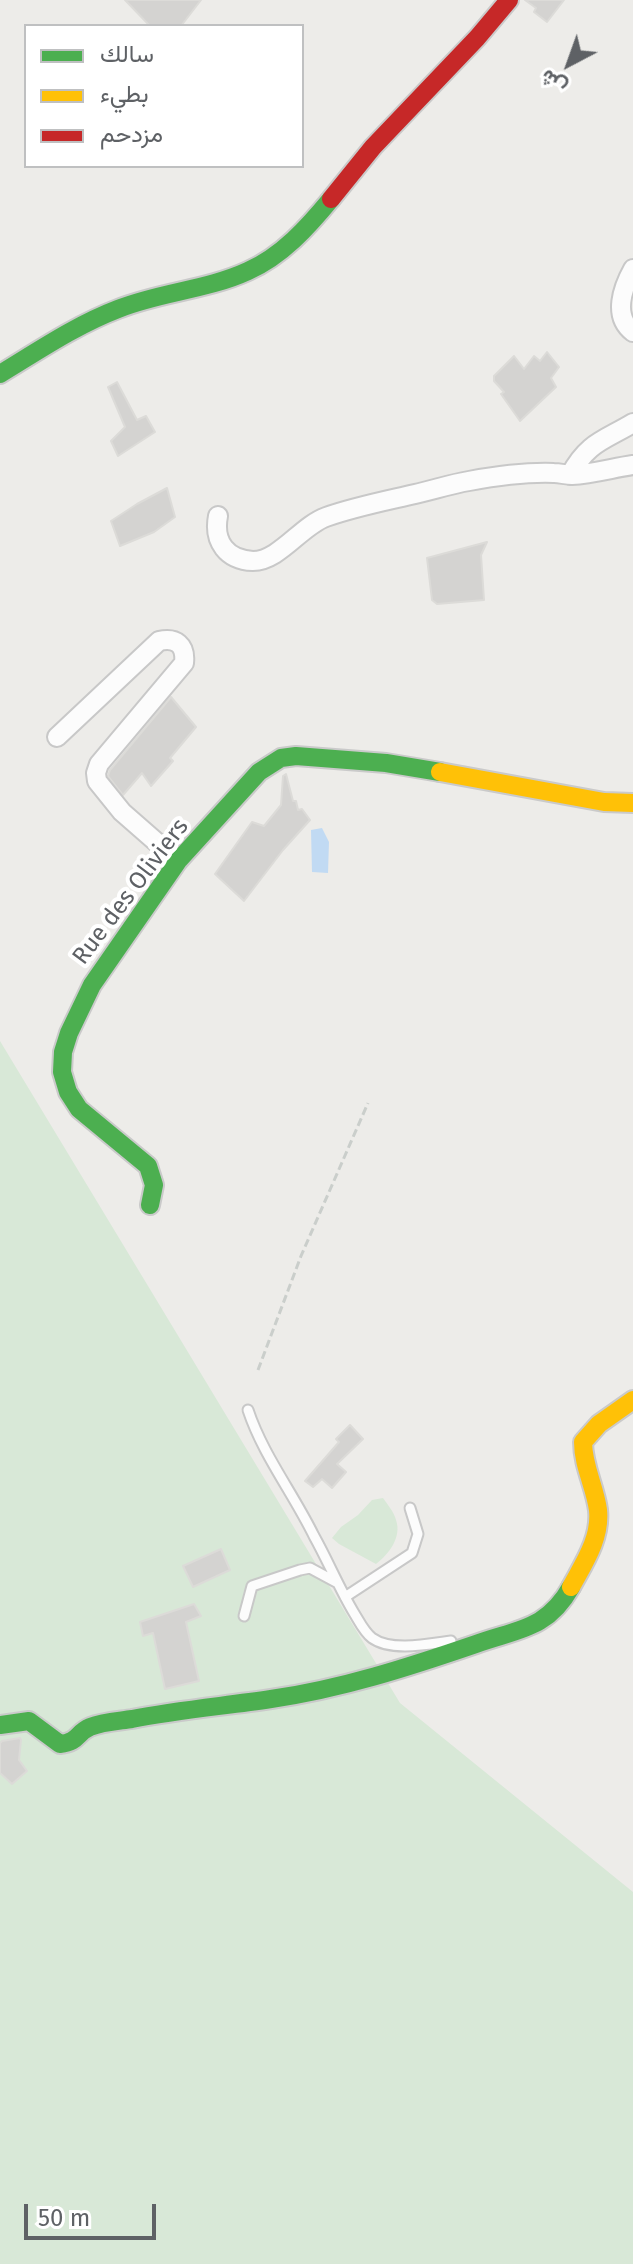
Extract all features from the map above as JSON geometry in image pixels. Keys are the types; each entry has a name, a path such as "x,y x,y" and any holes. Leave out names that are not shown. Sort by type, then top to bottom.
{"street":[{"path":"0,374 108,312 153,296 223,281 259,266 283,251 509,0"},
{"path":"633,269 624,286 621,305 624,324 633,332"},
{"path":"570,475 592,445 633,423"},
{"path":"218,516 217,536 221,547 230,554 252,561 273,555 310,525 340,512 468,481 533,474 570,475 633,465"},
{"path":"57,737 159,641 169,638 179,642 185,652 184,663 99,764 96,773 97,781 122,812 178,861"},
{"name":"Rue des Oliviers","path":"150,1205 155,1192 154,1178 148,1166 79,1109 68,1092 62,1072 63,1052 75,1016 92,985 178,861 259,772 281,758 296,756 386,763 604,802 633,803"},
{"path":"0,1725 29,1721 60,1744 71,1743 89,1727 176,1710 272,1699 334,1687 410,1667 497,1636 525,1630 550,1614 567,1594 598,1532 598,1509 583,1456 583,1442 599,1424 633,1400"}],"lane":[{"path":"248,1410 256,1436 314,1535 336,1582 372,1638 386,1644 408,1646 497,1636"},
{"path":"345,1597 412,1553 418,1534 410,1508"},
{"path":"244,1616 252,1586 310,1568 336,1582"}],"path":[{"path":"258,1370 301,1256 368,1103"}],"green space":[{"path":"0,1041 400,1703 633,1892 633,2264 0,2264"},
{"path":"383,1498 395,1517 397,1533 390,1550 376,1564 332,1538 372,1500"}],"water":[{"path":"322,828 329,842 328,873 312,872 311,830"}],"building":[{"path":"125,0 201,0 183,24 148,24"},
{"path":"525,0 564,0 547,22"},
{"path":"547,352 559,367 551,378 556,387 520,421 501,394 504,392 494,381 494,376 514,356 524,369 534,356 540,361"},
{"path":"117,382 137,420 146,416 155,432 118,456 111,441 125,427 108,387"},
{"path":"167,488 175,517 154,532 120,546 111,521"},
{"path":"487,542 481,555 484,600 437,604 432,600 427,558"},
{"path":"171,697 196,727 151,786 142,773 123,795 108,776 110,770"},
{"path":"286,774 293,801 310,820 244,901 215,874 252,822 264,826 281,805 283,776"},
{"path":"350,1425 363,1439 337,1464 346,1472 332,1488 322,1479 313,1487 305,1481"},
{"path":"221,1549 230,1570 193,1587 183,1566"},
{"path":"194,1604 201,1616 186,1622 199,1681 165,1689 153,1633 143,1636 140,1622"},
{"path":"20,1738 19,1760 27,1771 12,1784 0,1773 0,1743"}],"traffic: fast":[{"path":"0,374 102,315 134,303 216,283 260,265 294,240 331,199"},
{"path":"150,1205 154,1185 148,1166 79,1109 68,1092 62,1072 63,1052 69,1033 92,985 178,861 259,772 281,758 296,756 386,763 440,772"},
{"path":"0,1725 29,1721 60,1744 71,1741 85,1729 105,1723 297,1695 349,1683 530,1626 552,1612 571,1587"}],"traffic: slow":[{"path":"440,772 604,802 633,803"},
{"path":"571,1587 590,1550 598,1520 583,1442 599,1424 633,1400"}],"traffic: jam":[{"path":"331,199 373,147 509,0"}]}
